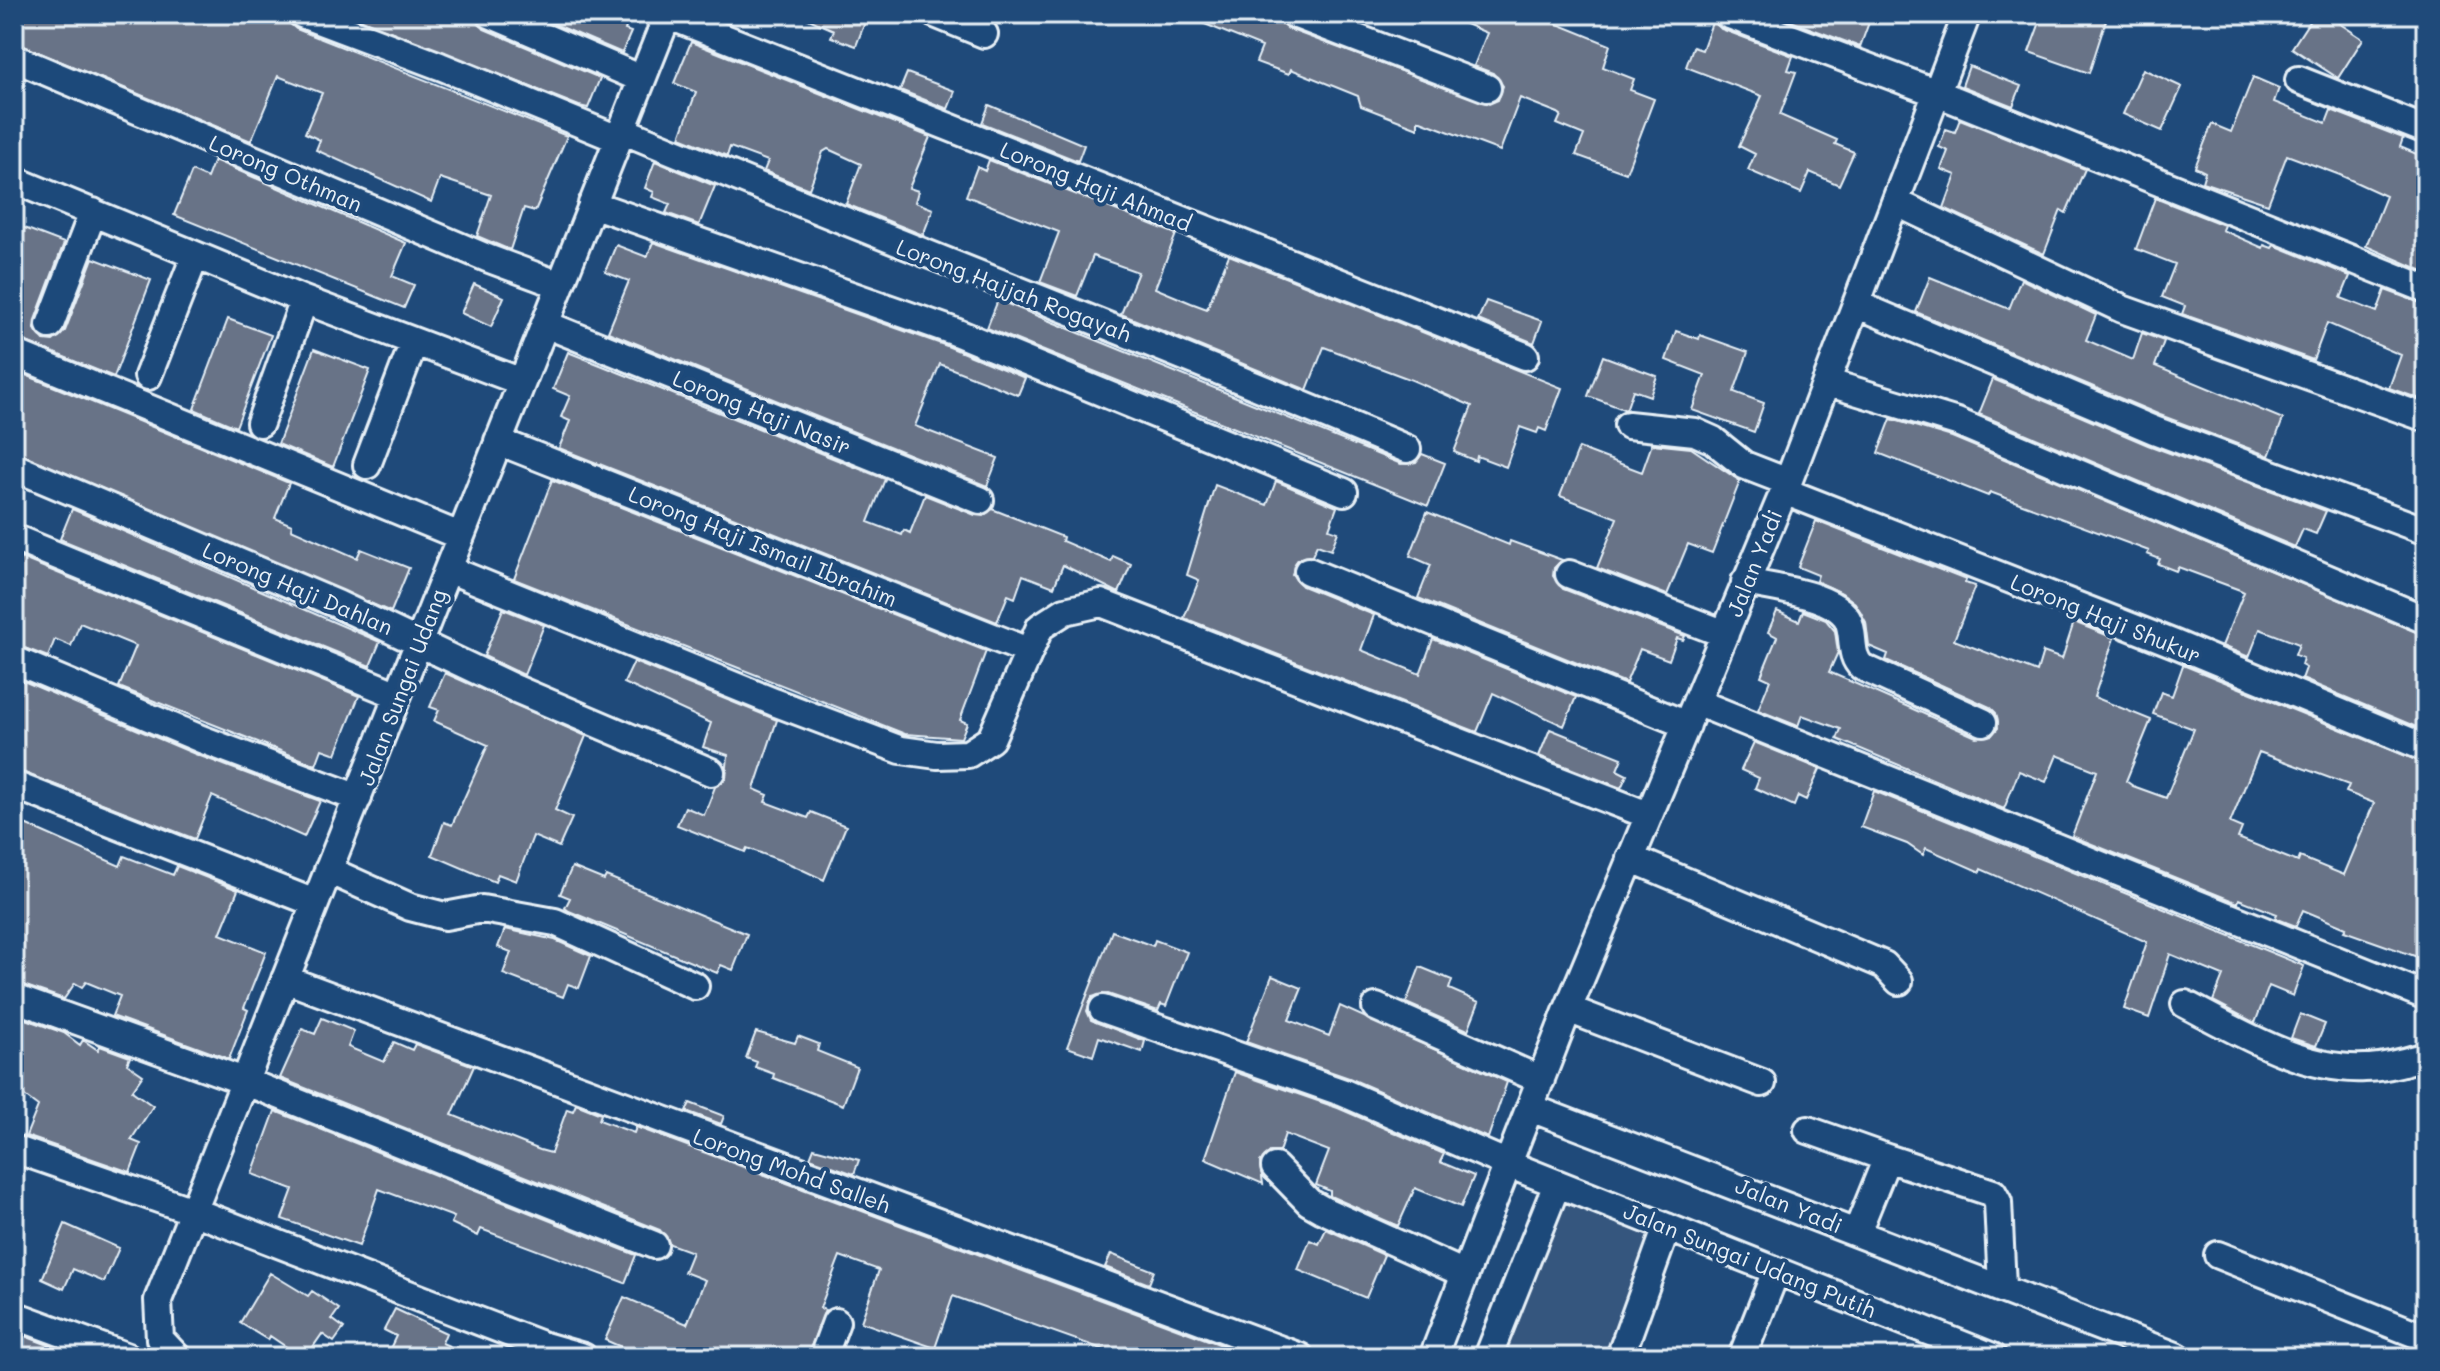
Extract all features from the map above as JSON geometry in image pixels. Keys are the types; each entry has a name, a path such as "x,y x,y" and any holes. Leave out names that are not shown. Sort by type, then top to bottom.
{"street":[{"name":"Lorong Hajjah Rogayah","path":"302,14 1251,382 1407,449"},
{"path":"490,14 642,79"},
{"path":"935,14 984,34"},
{"path":"1294,14 1487,88"},
{"path":"1727,14 1937,93 2426,289"},
{"name":"Jalan Yadi","path":"1433,1357 1568,1009 1786,487 1967,14"},
{"name":"Jalan Sungai Udang","path":"161,1351 158,1300 667,15"},
{"name":"Lorong Haji Ahmad","path":"667,15 1525,356"},
{"name":"Lorong Othman","path":"14,58 487,258 560,285"},
{"path":"2299,80 2426,130"},
{"path":"14,180 304,300 522,382"},
{"path":"1895,202 2122,309 2426,418"},
{"path":"592,204 953,331 1344,492"},
{"path":"50,325 93,212"},
{"path":"148,376 195,256"},
{"path":"260,423 304,300"},
{"path":"1856,304 2154,430 2426,531"},
{"name":"Lorong Haji Nasir","path":"545,324 980,500"},
{"path":"367,465 414,342"},
{"path":"14,353 460,536"},
{"path":"1826,382 1957,422 2426,620"},
{"name":"Lorong Haji Shukur","path":"1628,425 1695,432 1713,440 1744,465 1786,487 2426,748"},
{"name":"Lorong Haji Ismail Ibrahim","path":"498,441 1028,651"},
{"name":"Lorong Haji Dahlan","path":"14,467 419,640 516,689 711,772"},
{"path":"14,538 398,695"},
{"path":"448,569 844,729 901,750 937,755 968,754 991,739 1040,627 1065,611 1101,603 1648,815"},
{"path":"1308,571 1692,713 2426,996"},
{"path":"1569,574 1725,634"},
{"path":"1745,582 1837,605 1848,618 1854,657 1862,667 1983,722"},
{"path":"14,660 201,739 358,798"},
{"path":"14,785 315,903"},
{"path":"1630,858 1884,965 1899,981"},
{"path":"328,870 410,907 445,916 482,909 555,922 695,986"},
{"name":"Lorong Mohd Salleh","path":"285,979 1300,1357"},
{"path":"14,998 244,1081 654,1245"},
{"path":"2185,1004 2270,1046 2320,1063 2363,1069 2426,1056"},
{"path":"1376,1007 1541,1080"},
{"name":"Jalan Sungai Udang Putih","path":"1103,1009 1344,1093 1508,1164 1776,1271 1966,1352 1993,1357"},
{"path":"1568,1009 1762,1083"},
{"name":"Jalan Yadi","path":"1531,1108 2178,1357"},
{"path":"1808,1130 1993,1193 1998,1202 2002,1287"},
{"path":"14,1149 193,1211 541,1345 583,1357"},
{"path":"1857,1232 1887,1158"},
{"path":"1275,1167 1309,1202 1323,1210 1465,1274"},
{"path":"1488,1357 1557,1184"},
{"path":"1620,1357 1667,1227"},
{"path":"2218,1255 2426,1338"},
{"path":"1742,1357 1776,1271"},
{"path":"14,1315 128,1357"},
{"path":"823,1357 836,1322"}],"shaded area":[{"path":"1559,1193 1657,1232 1612,1357 1495,1357"}],"building":[{"path":"14,14 286,14 289,23 296,29 567,136 535,211 524,208 510,250 477,236 491,195 440,178 431,202 316,150 320,140 305,133 322,93 278,76 251,141 14,42"},
{"path":"347,14 474,14 484,29 600,78 588,108 579,106"},
{"path":"531,14 631,14 625,30 631,32 622,53"},
{"path":"797,14 845,14 865,22 856,46 831,37 834,30"},
{"path":"1180,14 1278,14 1281,23 1288,29 1489,104 1498,100 1503,86 1493,73 1474,66 1487,33 1442,14 1533,14 1610,45 1603,67 1634,79 1630,90 1654,99 1626,173 1576,155 1584,135 1557,124 1561,115 1558,113 1520,98 1500,151 1418,120 1418,128 1361,106 1358,96 1291,69 1289,74 1256,62 1262,47"},
{"path":"1772,14 1872,14 1860,47"},
{"path":"2043,14 2108,14 2089,73 2029,52"},
{"path":"2314,14 2325,14 2363,39 2338,78 2292,48"},
{"path":"1713,20 1721,29 1793,56 1788,70 1796,72 1780,115 1837,140 1835,144 1854,152 1839,185 1810,172 1801,193 1748,170 1755,154 1739,146 1762,96 1686,67 1693,47 1702,50"},
{"path":"691,42 930,137 909,188 918,191 915,202 933,209 923,235 846,204 861,164 828,149 823,152 809,189 764,171 768,161 730,147 727,156 680,137 696,92 674,83"},
{"path":"1969,66 2021,86 2013,106 1962,86"},
{"path":"2143,69 2182,87 2162,131 2123,114"},
{"path":"907,73 955,91 948,109 900,90"},
{"path":"2253,77 2279,88 2274,102 2326,123 2331,110 2403,138 2400,147 2426,158 2426,272 2366,246 2386,196 2340,175 2287,155 2268,204 2202,182 2205,172 2195,167 2212,124 2231,132"},
{"path":"989,105 1084,145 1078,161 982,123"},
{"path":"1960,119 2085,169 2066,213 2061,210 2044,254 1944,208 1956,175 1941,169 1948,151 1939,147 1946,129 1955,132"},
{"path":"214,160 406,243 392,276 414,285 404,308 174,215 192,171 207,178"},
{"path":"989,160 1176,234 1155,288 1191,303 1207,309 1229,255 1562,388 1546,431 1539,428 1537,433 1520,427 1506,467 1477,456 1476,461 1454,452 1472,406 1412,380 1324,347 1307,390 1121,314 1138,272 1093,256 1077,296 1040,282 1059,232 966,196 977,167 985,171"},
{"path":"655,161 715,186 699,225 666,213 670,204 652,197 654,192 645,188"},
{"path":"2155,198 2224,225 2222,230 2263,248 2264,245 2272,248 2274,245 2350,276 2341,298 2377,312 2385,290 2426,305 2426,401 2389,388 2401,355 2327,323 2313,360 2182,314 2185,306 2162,297 2175,264 2136,249"},
{"path":"14,224 64,243 35,320 34,328 44,340 53,341 65,331 93,258 151,280 114,377 14,337"},
{"path":"653,242 947,346 1025,378 1018,395 940,364 915,426 998,458 987,486 608,332 629,281 605,272 616,245 647,257"},
{"path":"1930,277 2009,309 2021,279 2096,315 2086,340 2133,360 2142,333 2164,341 2155,366 2283,419 2269,456 2160,415 1916,312"},
{"path":"474,284 504,297 491,327 461,313"},
{"path":"998,300 1401,464 1416,462 1422,454 1445,463 1428,506 987,328"},
{"path":"1486,301 1542,321 1534,343 1478,320"},
{"path":"228,319 271,335 236,427 194,409"},
{"path":"1676,331 1699,339 1700,335 1748,352 1734,392 1764,403 1754,432 1692,410 1705,375 1666,360"},
{"path":"314,349 370,370 333,467 278,444"},
{"path":"568,352 885,479 868,522 902,535 904,530 910,533 925,495 975,515 983,516 992,509 1063,537 1062,541 1111,562 1113,556 1131,564 1119,593 1063,565 1054,587 1023,575 1015,598 1008,595 997,622 559,448 570,421 561,417 570,396 553,389"},
{"path":"1603,356 1657,376 1650,396 1633,390 1626,410 1588,396"},
{"path":"16,371 289,483 275,518 292,525 291,529 357,558 361,549 409,568 391,612 14,451"},
{"path":"1993,379 2148,445 2326,511 2316,534 2303,529 2295,547 1979,414"},
{"path":"1891,419 1952,437 2426,636 2426,731 2302,679 2306,668 2301,665 2303,658 2295,655 2299,644 2260,629 2249,657 2222,646 2244,592 2178,567 2176,571 2158,564 2160,559 2147,554 2149,551 1990,492 1988,496 1878,453"},
{"path":"1652,444 1691,448 1740,481 1712,553 1688,544 1667,595 1597,568 1617,518 1560,496 1579,448 1642,472"},
{"path":"552,480 986,651 960,720 967,723 961,738 905,734 514,579"},
{"path":"1276,481 1337,507 1329,529 1338,532 1331,550 1317,545 1312,556 1298,559 1292,574 1302,586 1374,615 1361,650 1420,674 1433,639 1576,697 1564,726 1493,693 1477,732 1184,618 1199,580 1187,575 1215,485 1267,505"},
{"path":"72,509 380,642 370,666 60,539"},
{"path":"1427,512 1509,545 1510,541 1562,560 1554,568 1553,576 1563,589 1685,636 1683,640 1677,638 1669,660 1640,649 1626,683 1418,598 1431,565 1410,556"},
{"path":"1816,521 1966,580 1965,583 1975,586 1954,640 2037,672 2043,652 2062,659 2074,622 2114,638 2094,697 2151,720 2126,781 2166,798 2194,729 2153,714 2161,692 2172,696 2183,665 2426,764 2426,960 2344,931 2346,928 2303,910 2296,926 2275,918 2277,914 2239,899 2238,903 2072,836 2097,771 2057,755 2046,782 2019,771 2004,809 1837,739 1841,729 1802,715 1798,726 1758,710 1770,680 1761,676 1777,637 1768,632 1777,611 1799,621 1803,611 1826,620 1835,631 1838,652 1829,672 1976,737 1992,735 1998,728 1996,713 1990,707 1886,660 1888,654 1869,646 1866,622 1855,603 1816,581 1818,575 1798,567","holes":["2259,752 2349,785 2346,792 2374,803 2344,875 2300,857 2298,862 2238,838 2242,828 2230,823"]},
{"path":"21,558 359,696 336,754 322,749 316,765 119,687 136,646 80,623 71,646 55,639 48,657 14,644 14,576"},
{"path":"503,609 544,625 524,675 484,656"},
{"path":"634,662 777,720 754,789 768,795 765,802 808,818 811,812 846,826 824,880 790,864 747,848 745,852 677,825 685,807 704,815 715,787 726,778 728,755 703,747 711,723 624,683"},
{"path":"445,673 586,736 555,810 572,818 559,847 533,836 516,881 498,874 495,882 432,855 444,822 452,825 488,745 434,721 439,710 430,707"},
{"path":"14,677 195,754 320,801 304,837 212,796 195,839 14,769"},
{"path":"1550,729 1622,758 1617,770 1627,775 1621,788 1539,756"},
{"path":"1754,742 1820,769 1806,800 1798,796 1794,806 1755,788 1759,778 1741,770"},
{"path":"1874,791 2304,966 2293,996 2269,986 2255,1023 2213,1001 2223,976 2170,954 2149,1018 2124,1009 2147,942 1981,869 1980,872 1926,848 1923,855 1907,844 1861,827"},
{"path":"18,821 120,866 124,856 173,875 177,866 238,890 220,934 266,952 244,1008 248,1010 229,1059 112,1016 120,996 86,982 82,987 75,983 64,999 14,982 14,831"},
{"path":"572,867 604,880 606,876 747,934 733,970 721,965 717,973 569,911 565,908 570,898 560,894"},
{"path":"505,929 555,940 591,956 579,988 568,984 563,997 503,974 511,952 498,947"},
{"path":"1112,931 1153,946 1155,940 1187,952 1166,1006 1161,1004 1158,1011 1108,994 1092,997 1087,1011 1091,1020 1145,1041 1142,1052 1099,1037 1093,1056 1067,1047"},
{"path":"1420,967 1452,980 1449,989 1479,1002 1468,1030 1406,1003"},
{"path":"1272,976 1302,988 1289,1020 1329,1036 1340,1006 1507,1082 1488,1138 1349,1078 1246,1042"},
{"path":"2300,1014 2325,1024 2316,1046 2291,1038"},
{"path":"14,1015 64,1033 80,1045 83,1040 98,1050 100,1046 130,1057 127,1064 143,1075 132,1091 153,1106 131,1140 141,1144 130,1172 26,1136 38,1106 14,1088"},
{"path":"322,1018 354,1031 348,1047 384,1062 394,1042 412,1050 415,1044 474,1066 452,1115 540,1150 551,1153 567,1109 573,1111 576,1104 601,1114 599,1120 634,1133 636,1127 1254,1357 1135,1357 1117,1350 1116,1354 953,1296 935,1348 861,1322 879,1270 840,1256 820,1308 825,1310 807,1357 644,1357 605,1340 624,1297 687,1324 705,1280 684,1272 692,1252 670,1244 660,1230 280,1078 302,1029 315,1034"},
{"path":"756,1032 795,1043 798,1036 819,1044 817,1051 857,1067 843,1105 773,1078 774,1074 755,1067 757,1062 746,1058"},
{"path":"1235,1072 1338,1108 1444,1154 1440,1162 1474,1176 1461,1207 1415,1188 1398,1226 1330,1196 1330,1191 1316,1185 1329,1151 1285,1134 1279,1152 1270,1152 1260,1162 1263,1184 1205,1159"},
{"path":"690,1103 724,1116 721,1124 686,1111"},
{"path":"275,1111 636,1255 625,1283 481,1229 478,1236 451,1223 454,1217 379,1189 359,1246 282,1219 293,1189 252,1174"},
{"path":"814,1148 859,1160 854,1174 810,1158"},
{"path":"65,1224 119,1248 104,1282 73,1269 64,1289 42,1279"},
{"path":"1326,1229 1384,1255 1366,1298 1298,1270 1310,1240 1319,1244"},
{"path":"1111,1254 1154,1271 1149,1284 1105,1267"},
{"path":"270,1273 308,1296 312,1291 339,1309 332,1319 344,1328 334,1342 322,1334 306,1357 301,1357 270,1336 268,1340 240,1323"},
{"path":"395,1309 446,1333 442,1343 475,1357 386,1357 396,1336 384,1330"},
{"path":"14,1332 75,1355 14,1357"}]}
